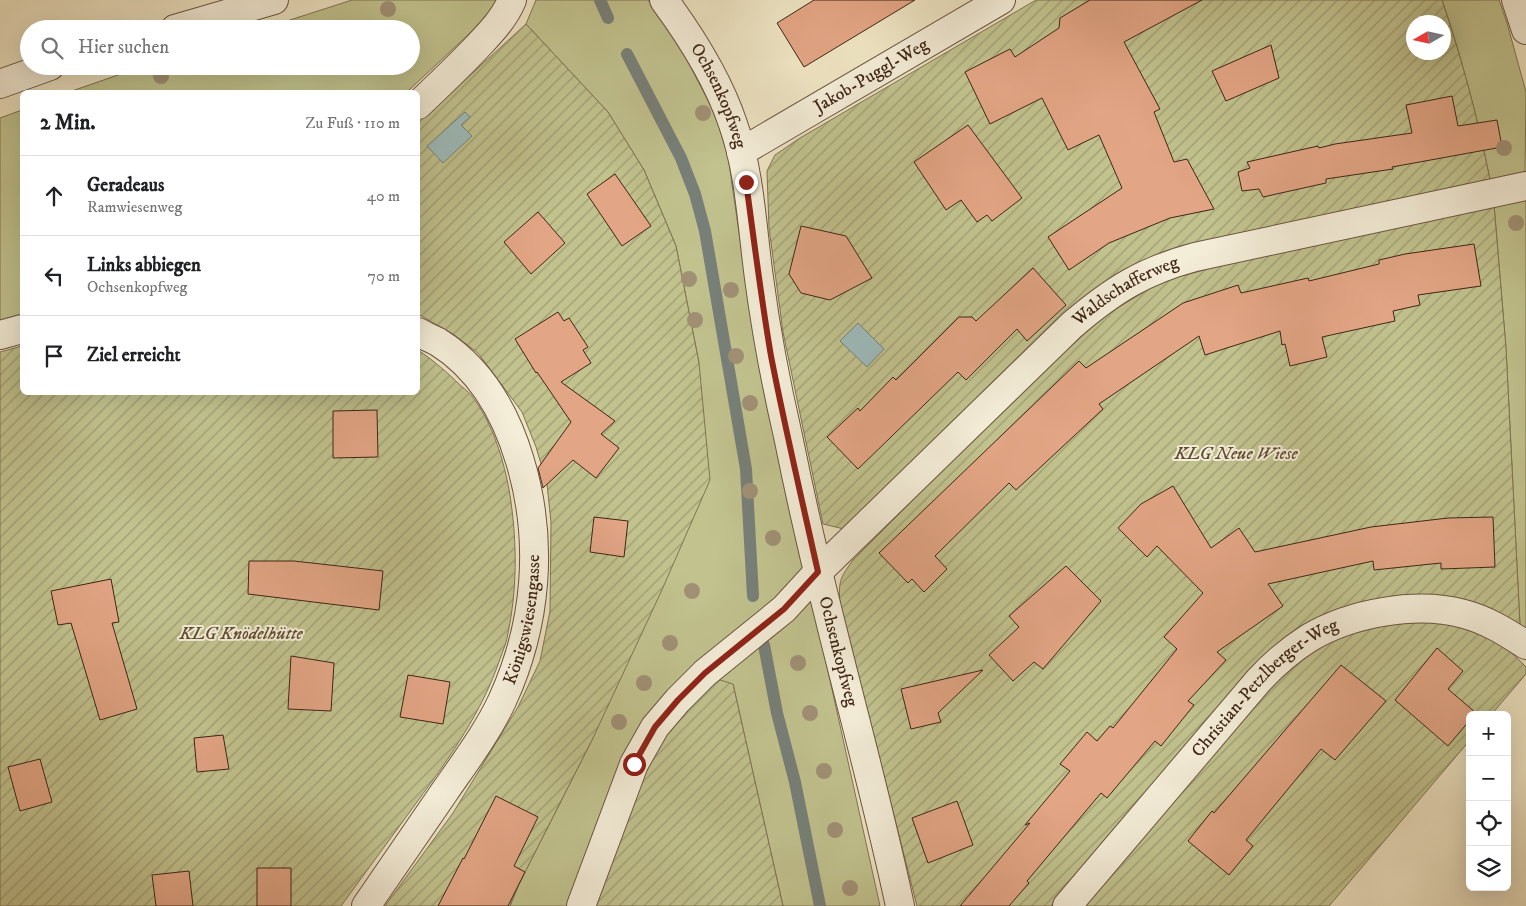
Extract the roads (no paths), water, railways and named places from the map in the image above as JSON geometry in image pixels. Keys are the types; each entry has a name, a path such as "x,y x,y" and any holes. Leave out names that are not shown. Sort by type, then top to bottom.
{"street":[{"path":"206,20 274,0"},
{"path":"420,103 497,25 507,12 512,0"},
{"name":"Ochsenkopfweg","path":"664,0 699,50 719,89 733,123 741,152 759,280 788,436 818,572 890,858 900,906"},
{"name":"Jakob-Puggl-Weg","path":"741,152 1001,0"},
{"path":"1516,0 1526,30"},
{"path":"0,84 25,75"},
{"name":"Waldschafferweg","path":"581,906 634,764 655,727 678,700 705,673 784,609 818,572 1072,325 1095,305 1120,288 1146,274 1170,264 1195,257 1526,186"},
{"path":"0,335 20,330"},
{"name":"Königswiesengasse","path":"366,906 472,753 501,703 511,680 527,629 534,575 535,548 528,486 518,452 505,420 483,383 467,365 437,342 420,333"},
{"name":"Christian-Petzlberger-Weg","path":"1067,906 1259,680 1291,650 1310,638 1330,628 1372,614 1409,609 1463,614 1480,619 1526,644"}],"water":[{"path":"465,112 470,117 461,125 472,136 443,163 427,146"},
{"path":"858,323 884,349 867,367 840,341"}],"waterway":[{"path":"600,0 608,18"},
{"path":"627,54 681,158 695,194 705,231 746,469 753,596"},
{"path":"764,645 777,713 795,782 820,906"}],"park label":[{"name":"KLG Neue Wiese","path":"1236,454"},
{"name":"KLG Knödelhütte","path":"241,634"}]}
